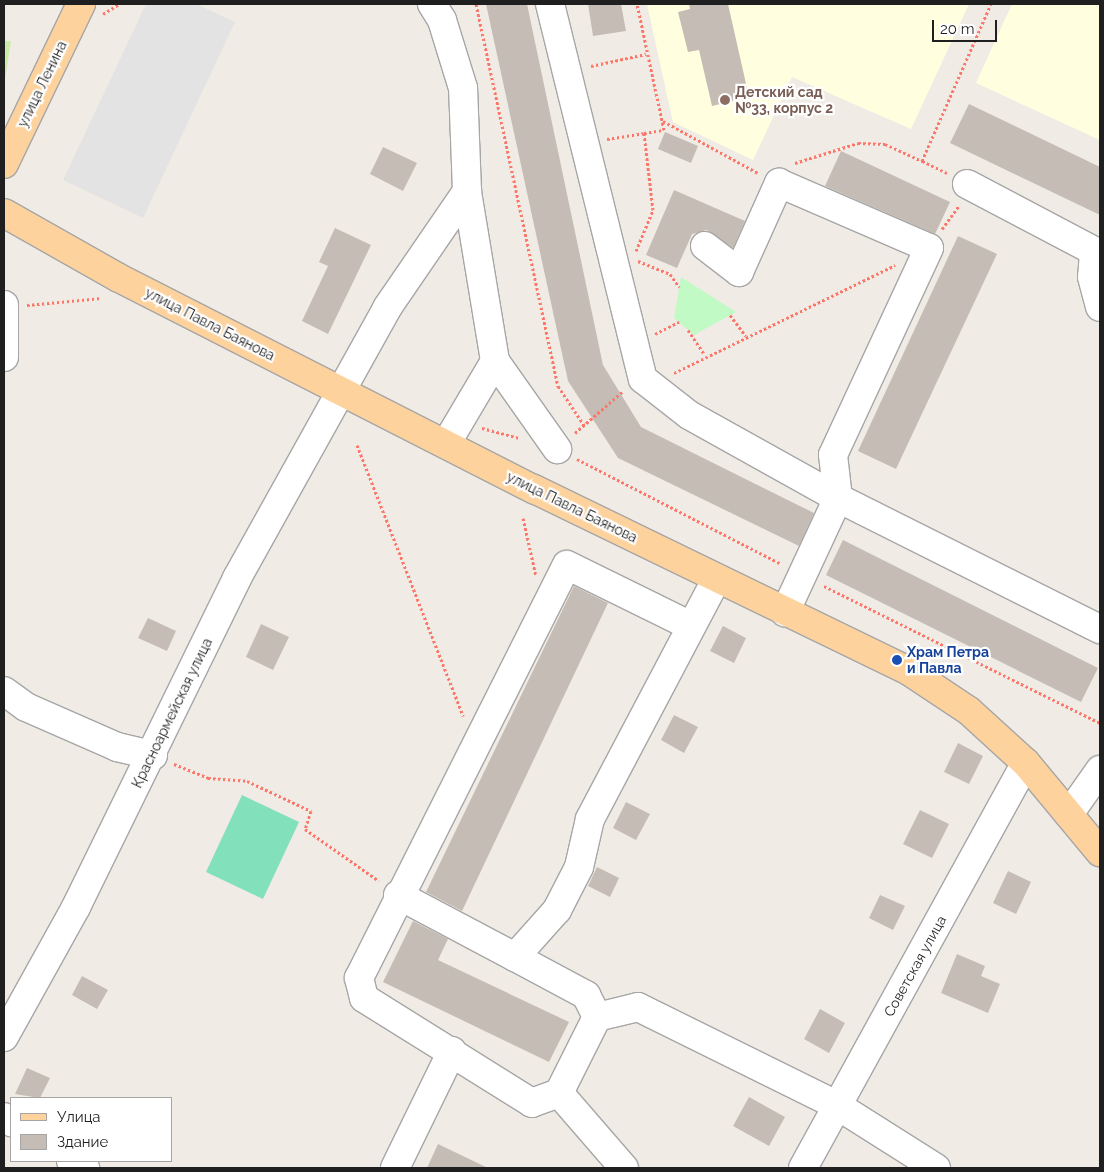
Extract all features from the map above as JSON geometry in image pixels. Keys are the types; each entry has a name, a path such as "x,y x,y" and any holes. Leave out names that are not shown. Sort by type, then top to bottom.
{"main road":[{"name":"улица Ленина","path":"4,164 92,9"},
{"name":"улица Павла Баянова","path":"4,212 119,278 343,392 785,612 908,671 969,711 1026,763 1100,852"}],"street":[{"path":"432,4 442,20 463,88 466,190 495,361 556,449"},
{"path":"550,4 586,144 633,385 838,498 1100,629"},
{"path":"705,246 739,272 774,180 929,248 833,455 838,498 785,612"},
{"path":"967,184 1094,251 1092,276 1100,307"},
{"name":"Красноармейская улица","path":"4,1037 152,755 237,578 343,392 387,308 466,190"},
{"path":"4,357 5,306"},
{"path":"446,444 495,361"},
{"path":"691,626 567,565 398,895 359,978 364,998 452,1051 532,1103 558,1093 597,1017 638,1007 838,1106 936,1168"},
{"path":"515,957 557,910 579,867 590,819 717,578"},
{"path":"4,691 26,707 117,747 152,755"},
{"name":"Советская улица","path":"803,1168 1026,763"},
{"path":"1069,814 1100,770"},
{"path":"398,895 586,995 597,1017"},
{"path":"395,1168 452,1051"},
{"path":"558,1093 624,1168"},
{"path":"73,1162 85,1168"}],"path":[{"path":"92,9 119,4"},
{"path":"476,4 558,386 584,425 633,385"},
{"path":"586,144 664,130 646,54 637,4"},
{"path":"568,71 646,54"},
{"path":"662,121 774,180 818,153 858,143 885,144 922,161"},
{"path":"644,133 653,210 633,259 670,274 679,287"},
{"path":"5,306 105,298"},
{"path":"730,315 746,336"},
{"path":"688,330 705,355"},
{"path":"357,445 475,747"},
{"path":"523,518 532,572 552,593"},
{"path":"152,755 208,778 247,781 311,811 305,829 398,895"}],"shaded area":[{"path":"146,4 196,4 235,22 143,218 63,180"},
{"name":"Детский сад №33, корпус 2","path":"647,4 969,4 911,129 792,77 753,160 673,122"},
{"path":"1012,4 1100,4 1100,140 976,83"}],"green space":[{"path":"4,41 11,41 4,86"},
{"path":"681,277 736,312 694,335 674,318"},
{"path":"242,795 299,822 263,899 206,872"}],"building":[{"path":"486,4 527,4 603,365 641,427 814,513 799,546 618,458 568,381"},
{"path":"588,4 621,4 626,31 593,36"},
{"path":"689,4 728,4 749,97 712,106 699,50 688,52 678,12 690,9"},
{"path":"969,104 1100,167 1100,215 950,143"},
{"path":"665,132 698,146 691,163 658,149"},
{"path":"383,147 417,163 403,191 370,174"},
{"path":"841,151 950,202 935,234 825,186"},
{"path":"674,190 745,221 733,248 707,230 692,234 677,268 646,255"},
{"path":"335,228 371,245 328,334 302,321 328,266 319,262"},
{"path":"958,236 997,254 896,469 858,451"},
{"path":"843,540 1098,668 1081,702 826,575"},
{"path":"574,586 608,603 462,911 426,892"},
{"path":"148,618 176,631 167,651 138,638"},
{"path":"261,624 289,637 273,670 246,657"},
{"path":"723,626 746,638 734,663 710,651"},
{"path":"674,715 698,727 684,753 661,740"},
{"path":"958,743 983,756 969,784 944,772"},
{"path":"626,802 650,814 636,840 613,828"},
{"path":"920,810 949,824 932,858 903,844"},
{"path":"597,867 619,878 610,897 588,886"},
{"path":"1008,871 1031,882 1016,914 993,903"},
{"path":"880,895 905,906 893,930 869,918"},
{"path":"413,921 448,939 438,960 569,1022 549,1062 383,982"},
{"path":"957,954 985,966 981,976 1000,984 988,1013 941,993"},
{"path":"82,976 108,990 97,1009 72,995"},
{"path":"820,1009 845,1023 829,1053 804,1039"},
{"path":"27,1068 50,1078 40,1097 15,1094"},
{"path":"749,1097 785,1117 769,1146 733,1126"},
{"path":"438,1144 488,1168 427,1168"}],"place":[{"name":"Детский сад №33, корпус 2","path":"725,100"},
{"name":"Храм Петра и Павла","path":"897,660"}]}
